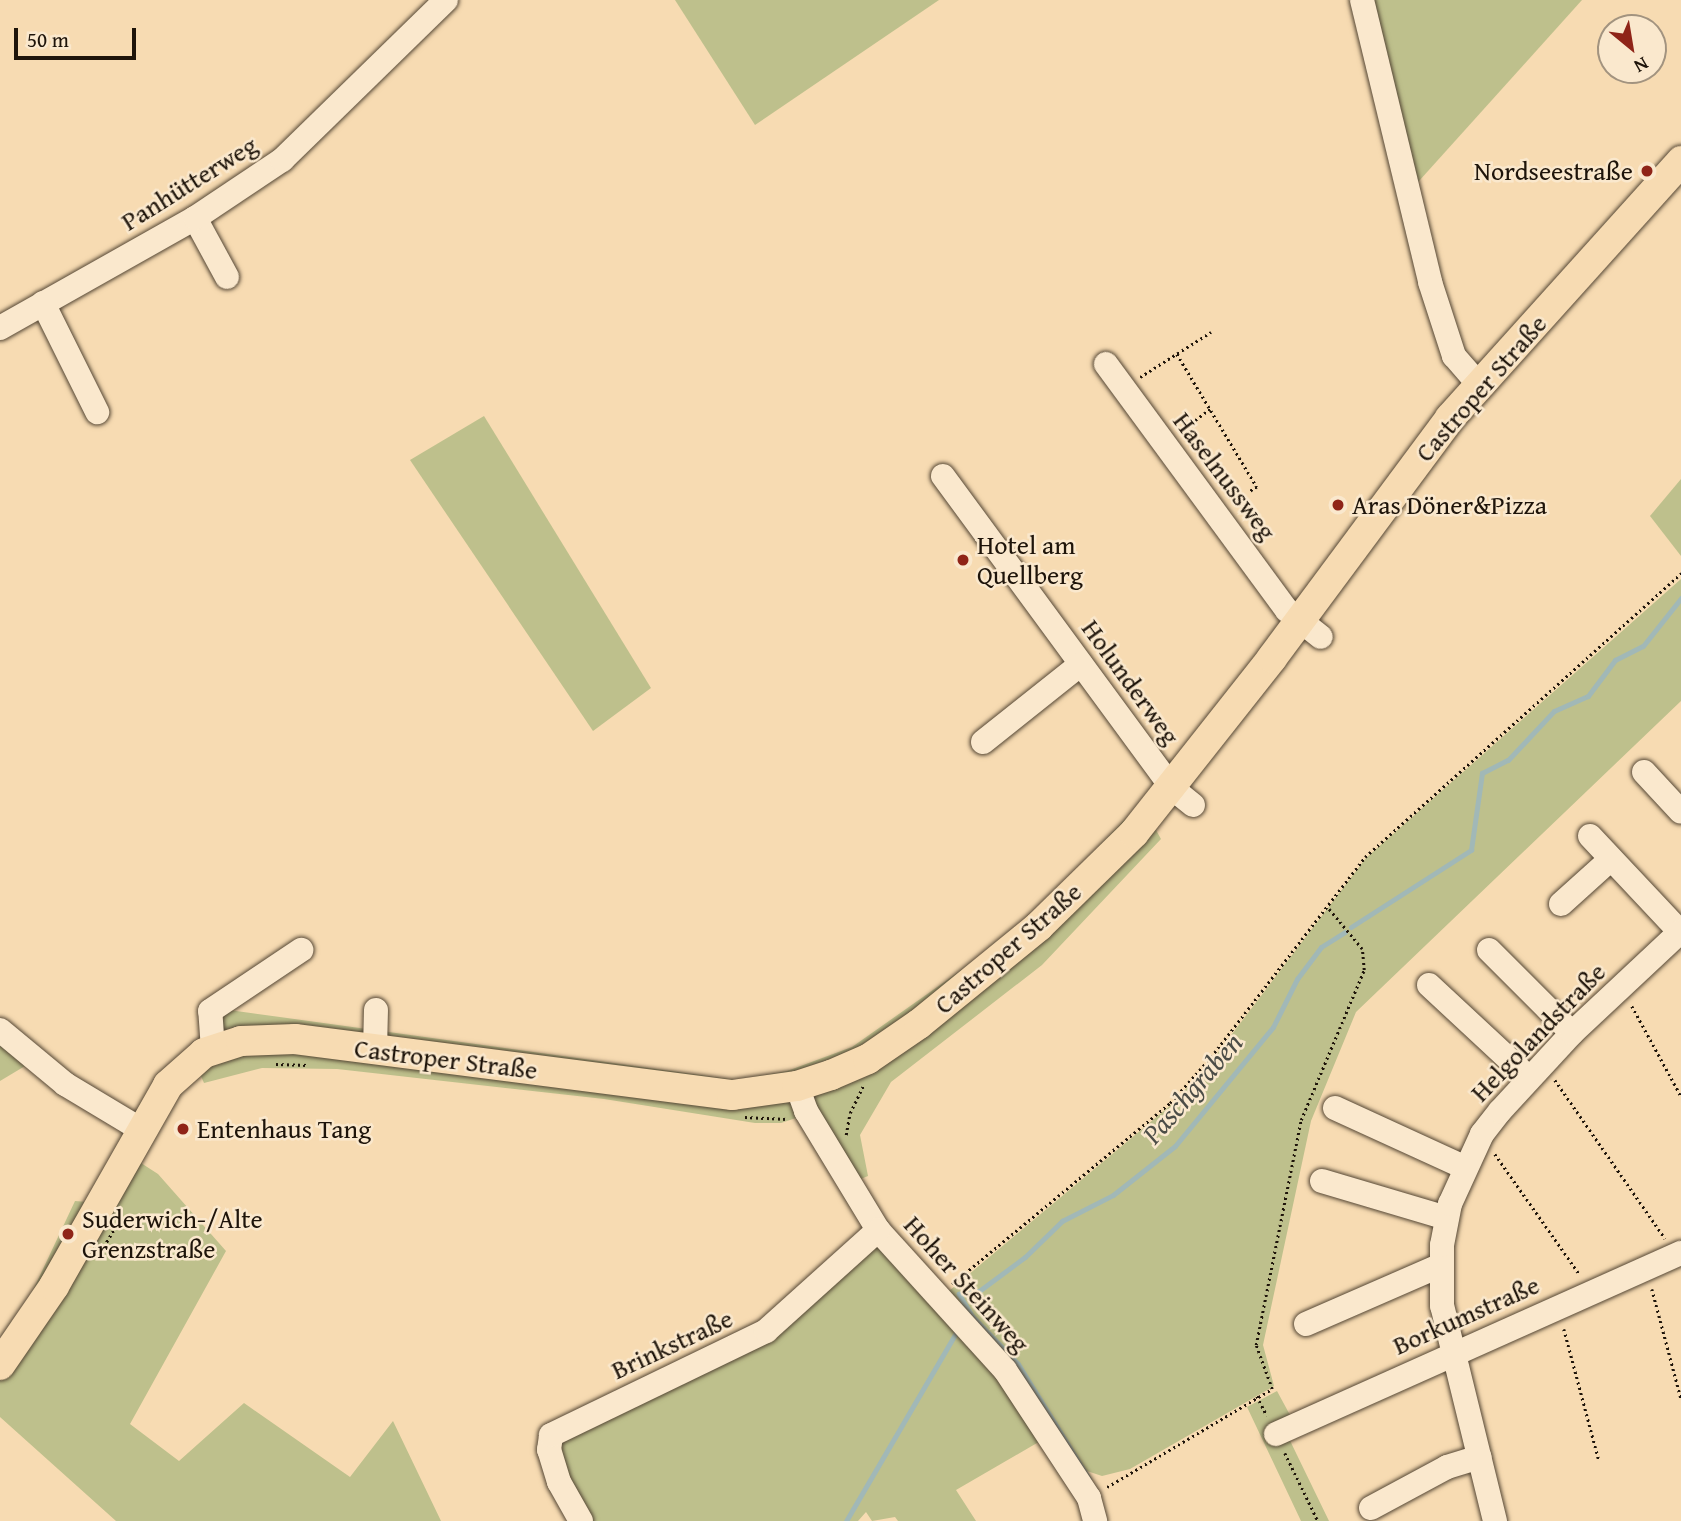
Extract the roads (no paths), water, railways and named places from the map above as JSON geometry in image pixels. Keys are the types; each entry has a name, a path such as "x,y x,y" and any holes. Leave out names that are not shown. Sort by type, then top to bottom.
{"main road":[{"name":"Castroper Straße","path":"0,1365 111,1210 140,1129 168,1085 213,1050 241,1041 295,1040 732,1095 801,1098 868,1059 971,986 1039,926 1134,833 1183,796 1310,629 1479,384 1681,161"}],"street":[{"name":"Panhütterweg","path":"0,328 195,218 282,160 446,0"},
{"path":"1362,0 1430,282 1454,356 1479,384"},
{"path":"195,218 227,277"},
{"path":"43,303 97,412"},
{"name":"Haselnussweg","path":"1106,364 1287,610 1310,629"},
{"name":"Holunderweg","path":"943,476 1081,664 1183,796"},
{"path":"983,742 1081,664"},
{"path":"1644,772 1681,812"},
{"path":"1590,836 1680,931"},
{"path":"1562,904 1611,859"},
{"name":"Helgolandstraße","path":"1495,1521 1442,1306 1441,1265 1447,1218 1465,1167 1482,1134 1572,1033 1680,931"},
{"path":"213,1050 210,1011 301,950"},
{"path":"1489,950 1572,1033"},
{"path":"1429,985 1537,1070"},
{"path":"375,1050 376,1010"},
{"path":"0,1030 65,1084 140,1129"},
{"name":"Hoher Steinweg","path":"801,1098 830,1152 878,1230 1005,1370 1092,1510"},
{"path":"1335,1108 1465,1167"},
{"path":"1322,1181 1447,1218"},
{"name":"Brinkstraße","path":"581,1521 554,1466 549,1441 555,1431 749,1342 791,1312 878,1230"},
{"name":"Borkumstraße","path":"1276,1434 1679,1254"},
{"path":"1306,1324 1441,1265"},
{"path":"1371,1508 1447,1467 1479,1457"}],"waterway":[{"name":"Paschgraben","path":"1351,927 1471,850 1482,773 1508,760 1554,711 1588,696 1615,660 1643,646 1681,598"},
{"name":"Paschgraben","path":"1089,1479 1018,1364 972,1316 959,1294 979,1291 1025,1257 1062,1221 1113,1195 1175,1146 1273,1027 1297,979 1321,947 1345,932"},
{"name":"Paschgraben","path":"846,1521 956,1333"}],"place":[{"name":"Nordseestraße","path":"1647,171"},
{"name":"Aras Döner&Pizza","path":"1338,505"},
{"name":"Hotel am Quellberg","path":"963,560"},
{"name":"Entenhaus Tang","path":"183,1129"},
{"name":"Suderwich-/Alte Grenzstraße","path":"68,1234"}]}
